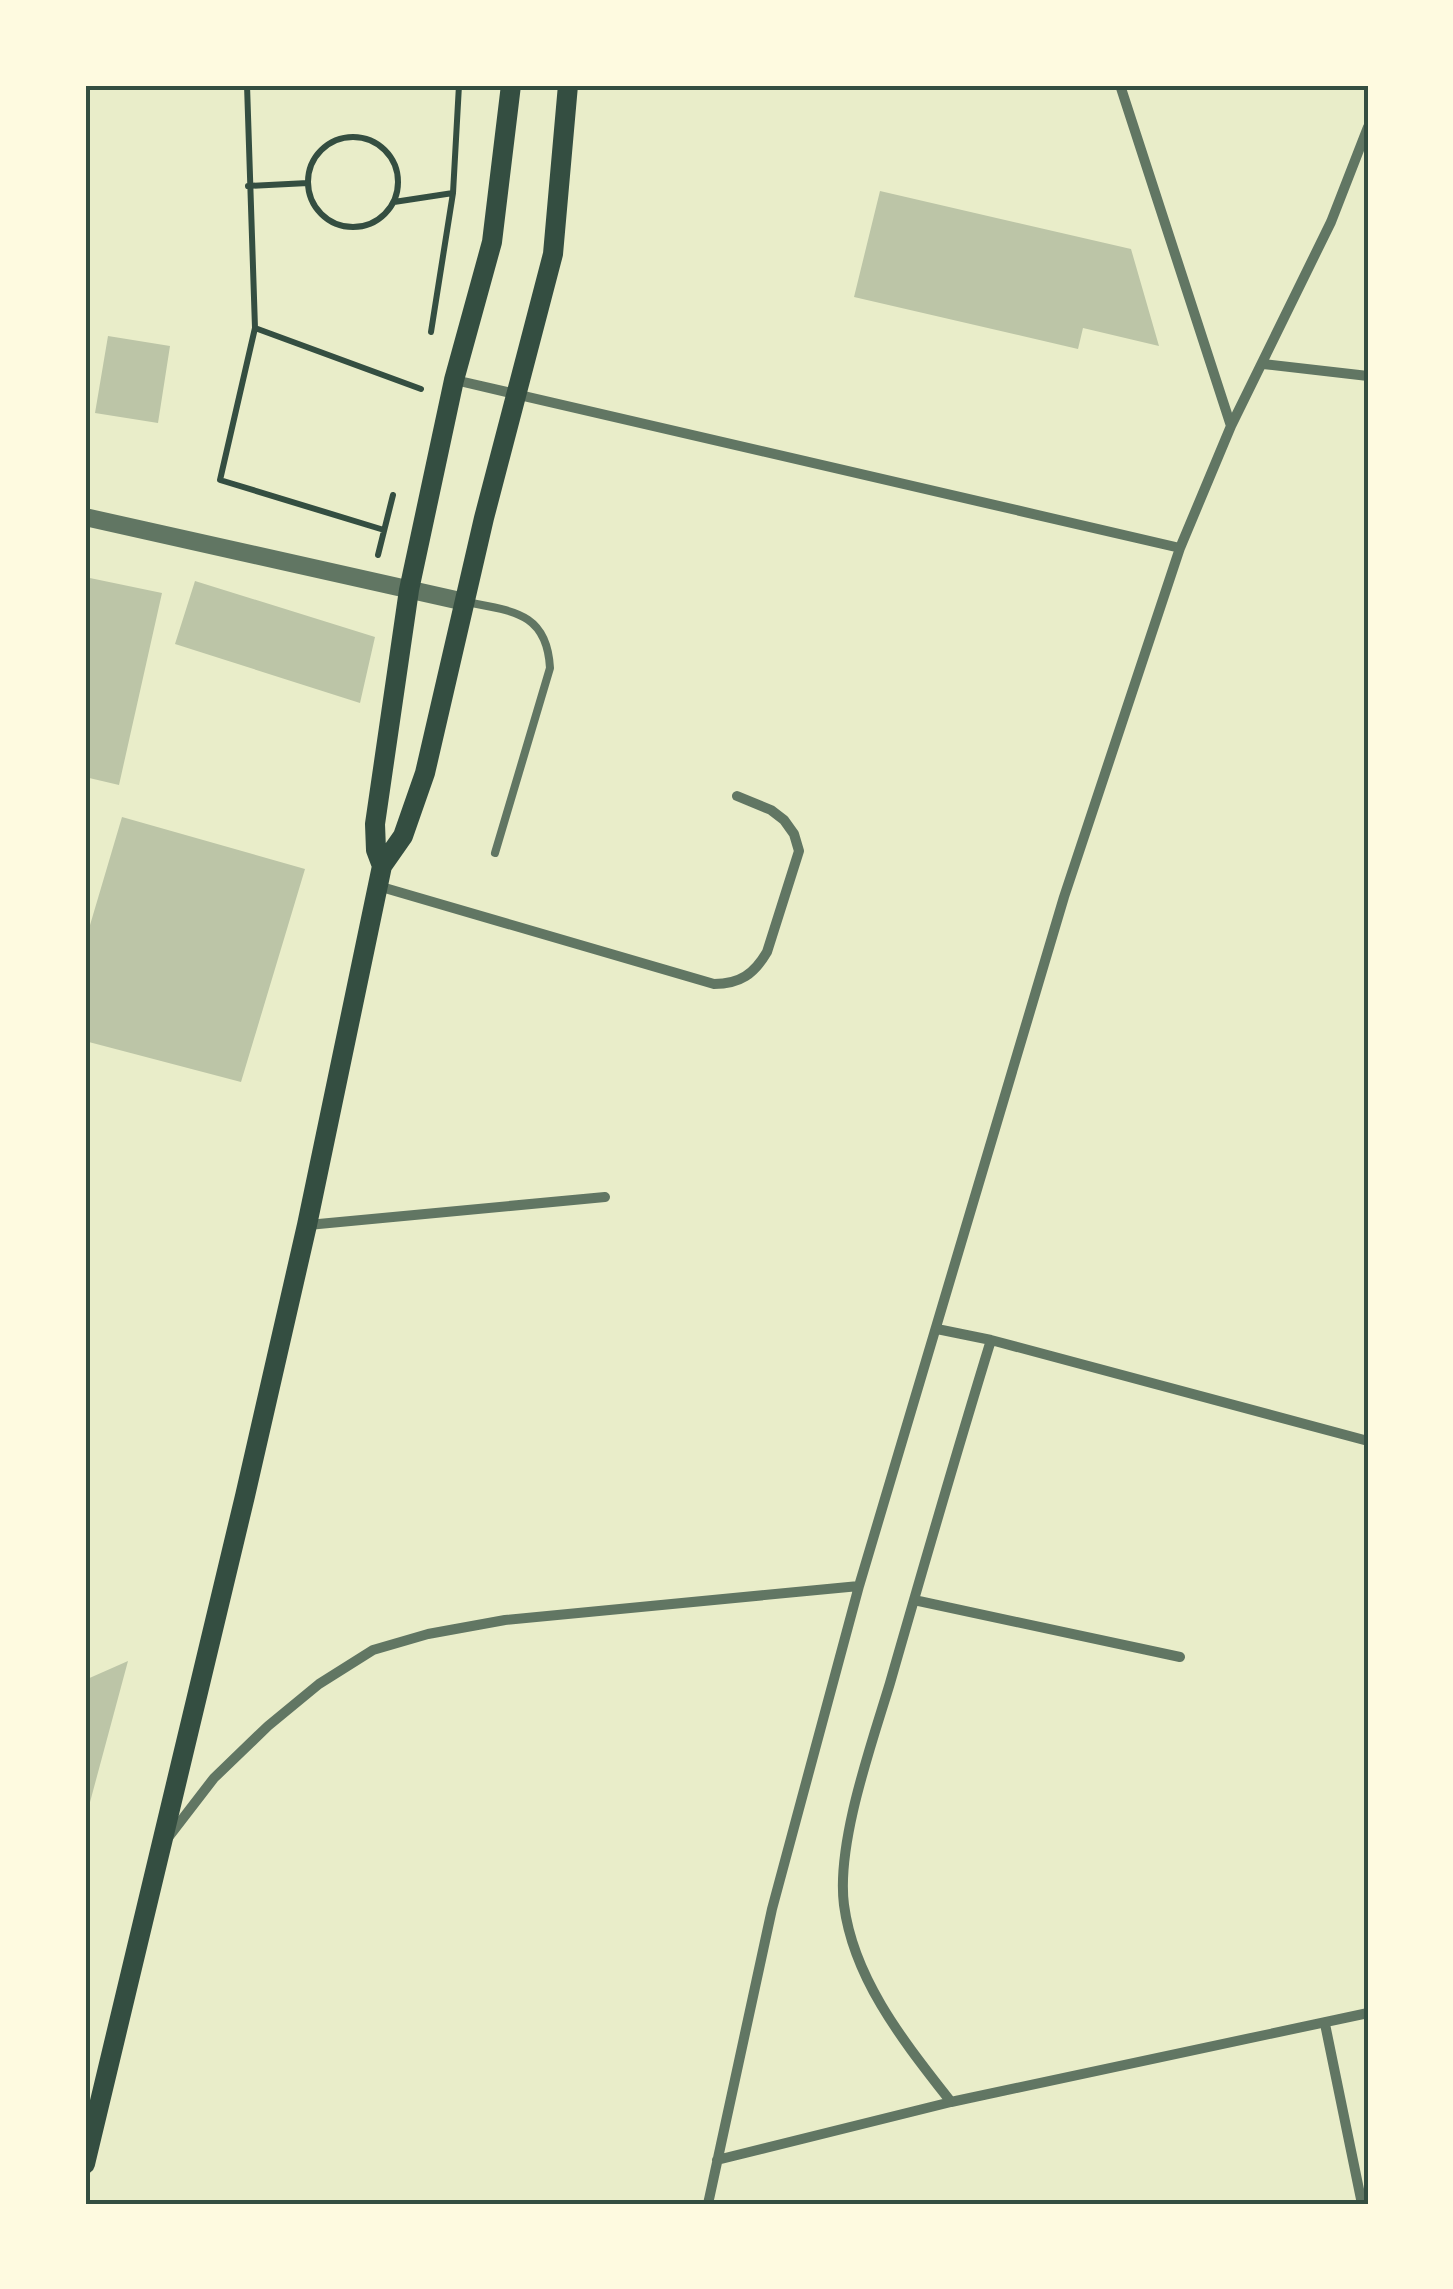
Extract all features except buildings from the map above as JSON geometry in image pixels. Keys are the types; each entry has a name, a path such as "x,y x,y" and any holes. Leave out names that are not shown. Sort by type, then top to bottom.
{"main road":[{"path":"380,876 375,824 409,590 454,380 492,242 511,85"},
{"path":"85,2164 245,1496 380,876 403,836 425,773 515,395 553,254 568,85"}],"street":[{"path":"1120,85 1231,426"},
{"path":"708,2204 772,1909 859,1586 1064,897 1180,548 1231,426 1331,222 1368,127"},
{"path":"1263,364 1368,376"},
{"path":"454,380 1180,548"},
{"path":"85,517 465,602"},
{"path":"380,876 714,984 732,984 758,966 767,952 799,852 794,834 784,820 772,810 736,796"},
{"path":"307,1225 605,1198"},
{"path":"937,1329 1368,1441"},
{"path":"952,2102 909,2048 861,1968 844,1904 842,1880 856,1798 991,1340"},
{"path":"158,1852 214,1778 268,1726 319,1684 373,1650 428,1634 505,1620 859,1586"},
{"path":"914,1600 1180,1656"},
{"path":"717,2160 952,2102 1368,2013"},
{"path":"1325,2024 1362,2204"}],"lane":[{"path":"465,602 519,613 537,627 549,644 550,668 495,853"}],"path":[{"path":"247,85 255,328 220,480 384,530 398,478"},
{"path":"430,336 454,193 459,85"},
{"path":"356,136 370,139 393,158 398,173 394,202 386,214 358,227 344,226 318,211 310,198 308,183 310,168 328,144 356,136"},
{"path":"248,186 308,183"},
{"path":"394,202 454,193"},
{"path":"255,328 422,390"},
{"path":"417,407 425,372"}]}
